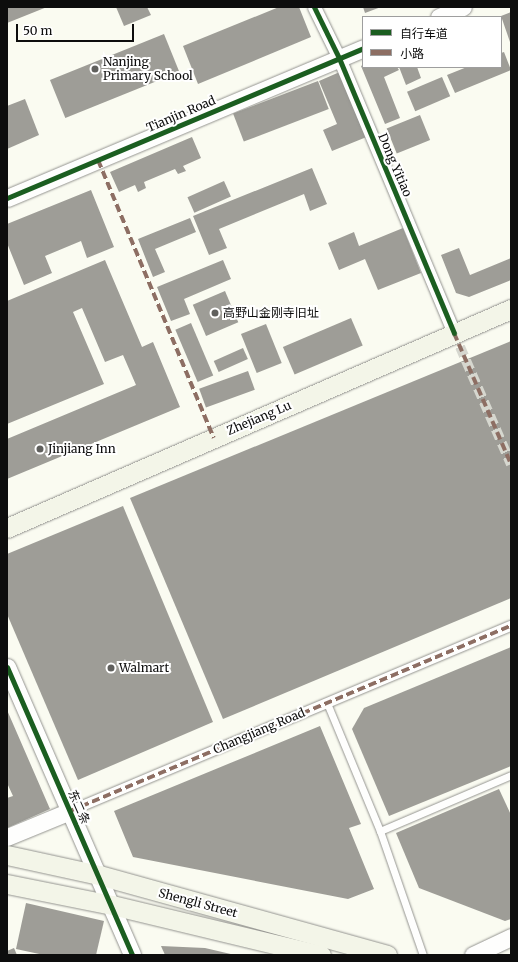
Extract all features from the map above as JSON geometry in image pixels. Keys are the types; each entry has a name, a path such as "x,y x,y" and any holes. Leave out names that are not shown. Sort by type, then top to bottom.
{"main road":[{"name":"Zhejiang Lu","path":"7,528 511,309"},
{"name":"Shengli Street","path":"7,856 99,875 387,955"},
{"name":"Shengli Street","path":"7,884 112,905 322,955"}],"street":[{"name":"Dong Yitiao","path":"314,7 339,58 454,333"},
{"path":"441,16 463,7"},
{"name":"Tianjin Road","path":"7,198 362,48"},
{"name":"Changjiang Road","path":"7,837 511,626"},
{"name":"东二条","path":"7,667 99,875 132,955"},
{"path":"473,955 511,937"}],"lane":[{"path":"327,703 380,831 423,955"},
{"path":"380,831 511,775"}],"building":[{"path":"7,7 47,7 7,23"},
{"path":"116,7 147,7 151,15 124,26"},
{"path":"279,7 299,7 311,37 198,84 183,46"},
{"path":"363,7 381,7 365,13"},
{"path":"511,12 511,45 502,16"},
{"path":"164,34 179,72 65,118 50,80"},
{"path":"504,52 511,70 455,93 447,75 464,68 502,68 502,53"},
{"path":"361,66 362,68 398,68 399,70 384,77 400,118 385,124"},
{"path":"399,68 417,68 421,78 406,85"},
{"path":"342,71 369,136 332,151 323,130 337,124 319,81"},
{"path":"442,77 450,96 415,111 407,92"},
{"path":"318,81 329,109 244,142 233,114"},
{"path":"25,99 39,135 7,149 7,106"},
{"path":"420,115 430,140 397,154 387,128"},
{"path":"192,137 201,158 183,166 186,171 178,174 175,169 144,182 146,188 138,192 135,185 119,192 110,172"},
{"path":"312,168 327,204 310,211 304,194 219,229 227,248 209,255 193,216"},
{"path":"224,181 231,197 194,213 187,197"},
{"path":"91,190 114,247 87,258 81,241 45,256 52,273 24,285 7,243 7,224"},
{"path":"190,218 196,232 155,249 165,272 153,277 138,239"},
{"path":"403,228 421,273 378,290 365,259 339,270 328,243 354,232 359,246"},
{"path":"459,248 470,275 511,258 511,280 469,297 456,293 441,255"},
{"path":"105,260 142,347 153,342 180,407 7,479 7,439 136,385 123,355 105,362 82,308 73,312 104,384 7,424 7,301"},
{"path":"223,260 231,279 184,299 190,314 171,321 157,287"},
{"name":"高野山金刚寺旧址","path":"225,291 238,322 206,336 193,305"},
{"path":"351,318 363,346 295,375 283,347"},
{"path":"191,323 213,375 198,382 175,330"},
{"path":"266,324 282,363 257,373 241,334"},
{"path":"511,341 511,598 223,719 130,498"},
{"path":"243,348 248,359 219,372 214,361"},
{"path":"248,371 255,390 206,408 199,389"},
{"name":"Walmart","path":"123,506 213,722 78,780 7,614 7,554"},
{"path":"511,647 511,766 389,816 352,729 364,708"},
{"path":"7,710 50,809 7,828 7,798 13,796 7,783"},
{"path":"320,726 361,824 349,828 374,889 348,899 133,857 114,811"},
{"path":"499,789 511,815 511,919 505,921 419,888 396,833"},
{"path":"26,903 104,921 96,955 44,955 16,949"},
{"path":"161,946 205,948 235,955 165,955"},
{"path":"14,948 17,955 7,955 7,951"}],"tunnel":[{"path":"454,333 511,464"}],"marked path":[{"path":"98,160 214,438"},
{"path":"454,333 511,464"},
{"path":"70,811 511,626"}],"cycle path":[{"path":"314,7 339,58 454,333"},
{"path":"7,198 362,48"},
{"path":"7,667 132,955"}],"place":[{"name":"Nanjing Primary School","path":"95,69"},
{"name":"高野山金刚寺旧址","path":"215,313"},
{"name":"Jinjiang Inn","path":"40,449"},
{"name":"Walmart","path":"111,668"}]}
